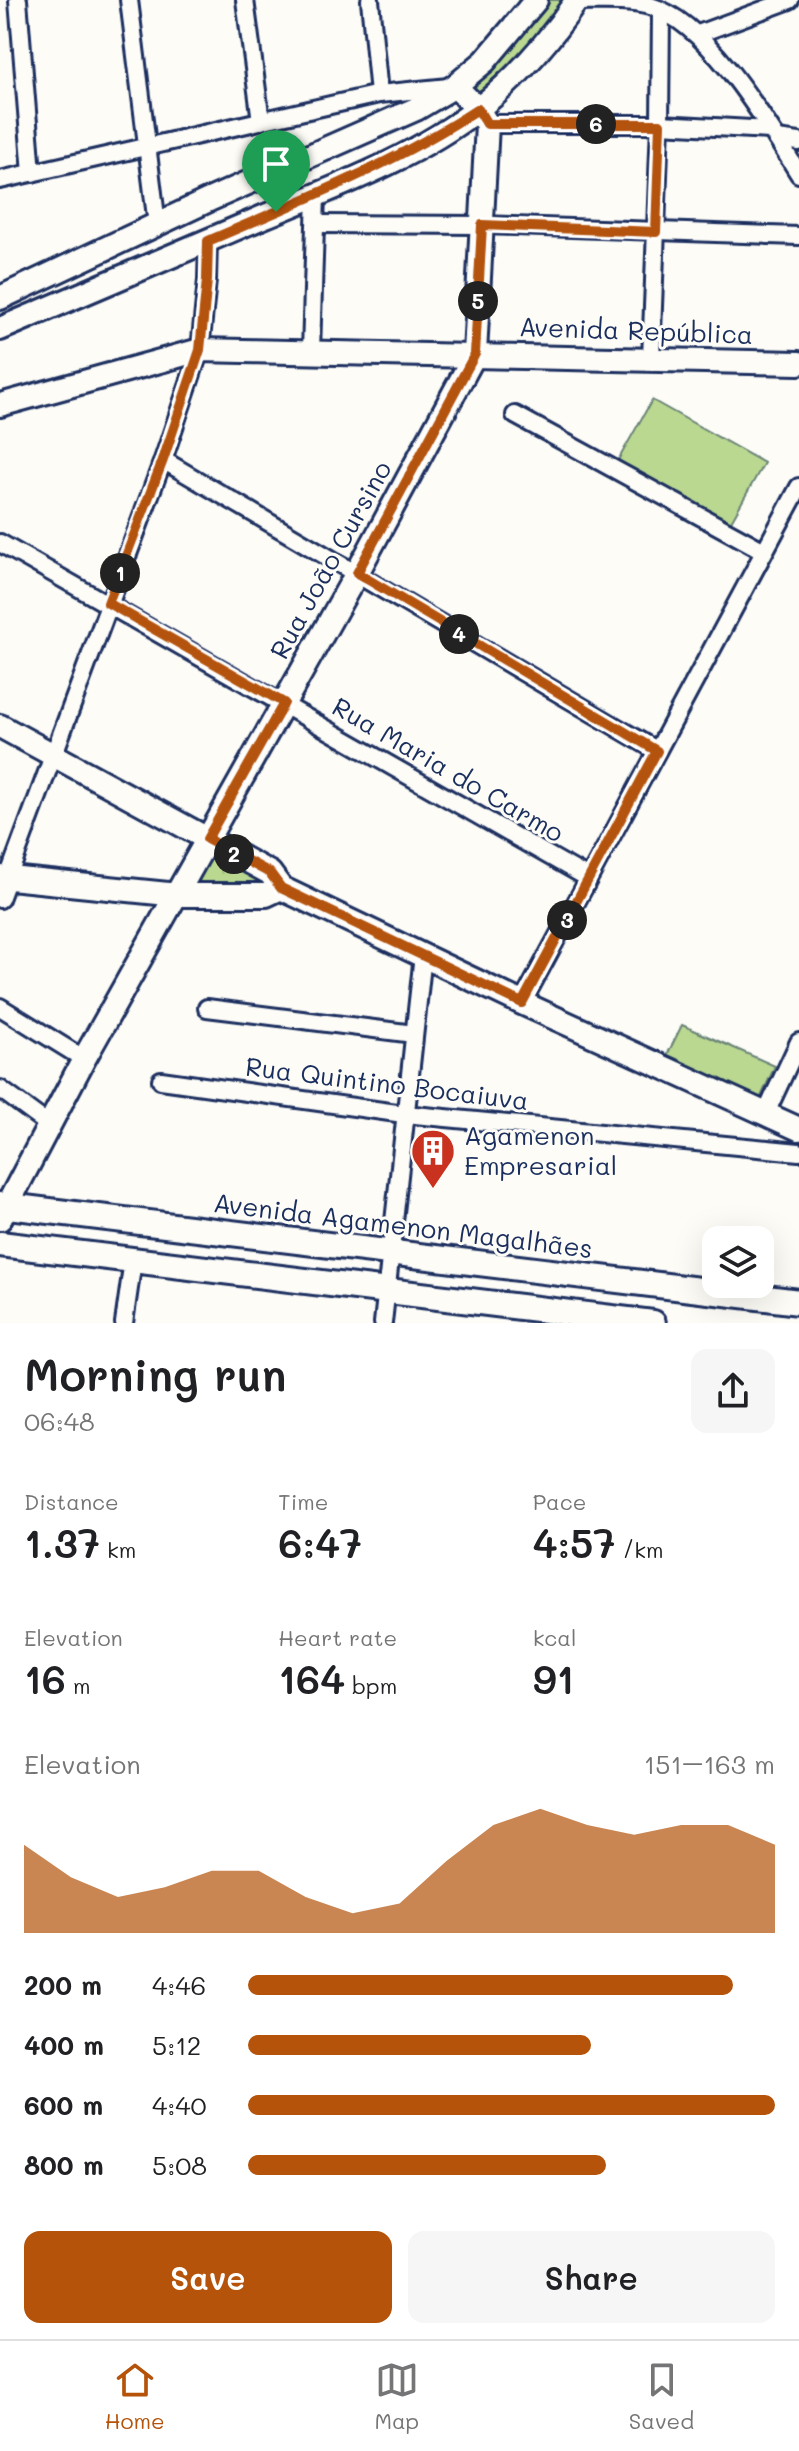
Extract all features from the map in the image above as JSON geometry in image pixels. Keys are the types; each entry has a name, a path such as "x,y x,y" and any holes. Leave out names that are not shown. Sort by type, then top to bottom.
{"main road":[{"name":"Avenida Agamenon Magalhães","path":"2,1207 799,1302"},
{"path":"0,1244 653,1323"}],"street":[{"path":"18,0 32,173"},
{"path":"129,0 157,225"},
{"path":"245,0 261,121"},
{"path":"370,0 379,94"},
{"path":"0,298 301,158 378,128 455,86 485,61 536,0"},
{"path":"698,34 790,0"},
{"path":"0,329 316,195 483,116 576,1 626,2 661,11 698,34 721,60 799,174"},
{"path":"651,359 661,11"},
{"path":"0,180 379,94 455,86"},
{"path":"455,86 483,116 660,124 773,134 799,142"},
{"name":"Rua João Cursino","path":"2,1207 357,573 475,354 482,225 483,116"},
{"path":"311,351 316,195"},
{"path":"317,224 482,225 799,236"},
{"path":"208,241 200,350 55,756 2,884 178,895 266,895 281,888"},
{"name":"Avenida República","path":"0,405 200,350 799,363"},
{"path":"515,415 764,551"},
{"path":"163,460 657,751"},
{"path":"522,1003 799,487"},
{"name":"Rua Maria do Carmo","path":"0,543 588,878"},
{"path":"0,726 270,873 281,888 522,1003 799,1129"},
{"path":"383,1323 423,955"},
{"path":"0,1007 84,1059"},
{"path":"207,1008 414,1034"},
{"path":"765,1115 799,1042"},
{"name":"Rua Quintino Bocaiuva","path":"161,1080 404,1114 799,1152"},
{"path":"0,1089 49,1125"},
{"path":"124,1323 133,1260"}],"green space":[{"path":"540,0 564,0 518,63 477,102 462,86"},
{"path":"652,400 764,463 729,525 617,462"},
{"path":"211,855 219,857 269,884 188,887"},
{"path":"682,1025 775,1066 760,1099 666,1057"}],"place":[{"name":"Agamenon Empresarial","path":"433,1190"}],"route":[{"path":"478,109 487,124 660,124 656,232 482,225 475,354 357,573 657,751 522,1003 281,888 270,873 207,839 284,703 108,603 163,460 200,350 208,241 276,212 382,165 478,109"}]}
